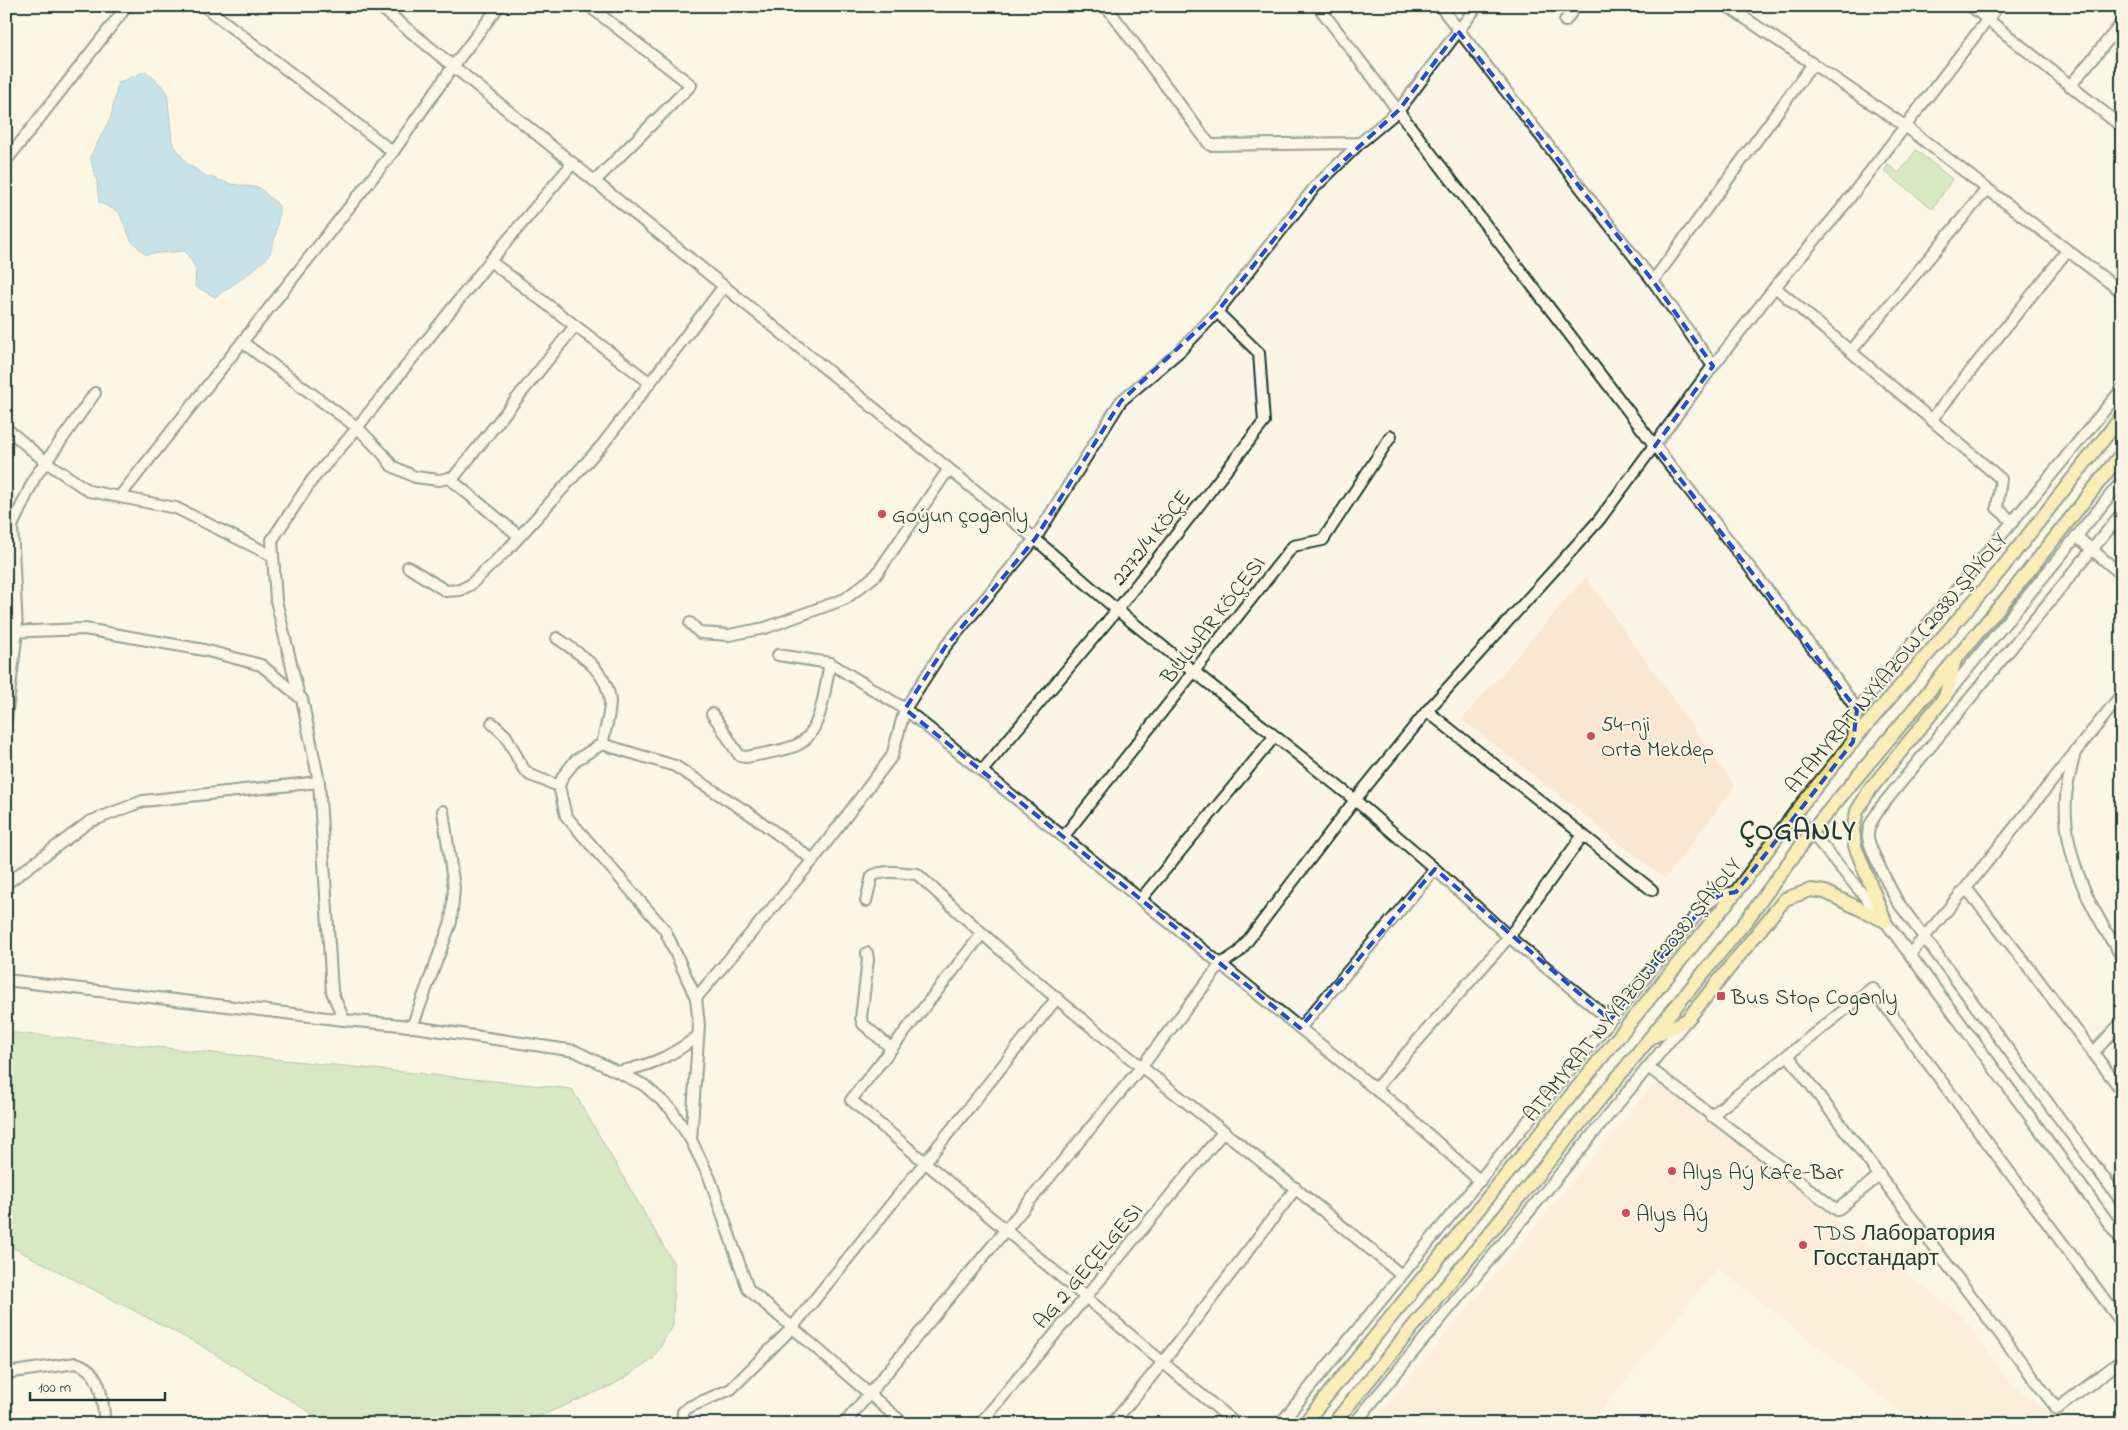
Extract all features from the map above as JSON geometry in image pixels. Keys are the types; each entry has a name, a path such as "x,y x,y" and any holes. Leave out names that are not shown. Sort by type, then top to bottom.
{"main road":[{"name":"ATAMYRAT NYÝAZOW (2038) ŞAÝOLY","path":"1304,1424 1736,892 1794,814 1853,742 1999,572 2122,416"},
{"name":"ATAMYRAT NYÝAZOW (2038) ŞAÝOLY","path":"1333,1424 1746,921 1812,832 2016,587 2122,452"},
{"path":"1885,921 1854,846 1853,830 1857,811 1868,791 1945,697 1956,659"},
{"path":"1853,742 1857,710"},
{"path":"1863,770 1904,747"},
{"path":"1647,1040 1687,1020 1785,899 1811,890 1835,896 1885,921"},
{"path":"1740,955 1746,921"}],"street":[{"path":"6,161 127,6"},
{"path":"204,6 393,152"},
{"path":"380,6 1035,539 1117,610 1355,800 1435,869 1509,937 1610,1020"},
{"path":"120,496 393,152 454,65 499,6"},
{"path":"589,6 691,85 595,181"},
{"path":"1106,6 1210,145 1360,143"},
{"path":"1318,6 1655,446 1825,664 1857,710 2122,389"},
{"path":"1440,6 1458,32 1653,281 1713,366"},
{"path":"696,998 813,860 892,756 905,709 945,647 1035,539 1121,401 1180,350 1217,312 1315,187 1360,143 1399,110 1478,6"},
{"path":"1565,21 1576,6"},
{"path":"1727,6 1905,126 2122,292"},
{"path":"1971,6 2122,127"},
{"path":"844,1424 1142,1066 1221,964 1239,952 1355,800 1427,711 1599,520 1774,287 1838,213 1998,6"},
{"path":"2070,86 2122,23"},
{"path":"1653,281 1812,65"},
{"path":"299,697 276,600 272,540 307,487 358,428 490,261 573,163"},
{"path":"1851,351 1987,189"},
{"path":"1932,419 2067,251"},
{"path":"490,261 649,382"},
{"path":"408,566 446,590 460,590 470,585 520,536 604,444 649,382 724,286"},
{"path":"1774,287 2002,479 1997,508 2013,522"},
{"name":"2272/4 KÖÇE","path":"982,771 1117,610 1264,422 1259,353 1217,312"},
{"path":"242,342 358,428 392,466 415,477 439,480 454,477 575,326"},
{"path":"6,719 17,631 12,526 35,477 94,393"},
{"path":"6,428 46,462 89,491 176,508 273,556"},
{"name":"BULWAR KÖÇESI","path":"1064,836 1293,546 1323,540 1391,436"},
{"path":"690,623 700,633 728,634 765,628 845,599 876,575 948,470"},
{"path":"449,478 520,536"},
{"path":"1945,697 2122,480"},
{"path":"2122,513 1880,808 1871,823 1868,837 1877,861 1897,901 2122,1202"},
{"path":"2076,536 2091,551 2122,575"},
{"path":"6,632 85,629 204,650 260,664 302,699 319,782 332,992 344,1020"},
{"path":"557,638 592,662 601,677 610,701 602,744 576,760 562,776 559,786 566,816 665,930 696,998 699,1018 691,1140"},
{"path":"778,655 830,663 905,709 1375,1089 1480,1181"},
{"path":"712,714 720,723 726,737 740,756 746,757 798,745 813,731 818,718 830,663"},
{"path":"1910,954 1966,888 2122,694"},
{"path":"1427,711 1652,890"},
{"path":"492,723 506,736 523,768 530,775 559,786"},
{"path":"1141,899 1274,737"},
{"path":"602,744 675,766 750,814 813,860"},
{"path":"2076,750 2066,804 2066,822 2073,860 2088,900 2122,957"},
{"path":"6,884 89,822 143,800 319,782"},
{"path":"412,1027 451,922 454,888 443,811"},
{"path":"1794,814 1812,832 1885,921 2122,1241"},
{"path":"1375,1089 1509,937 1583,835"},
{"path":"1300,1028 1435,869"},
{"path":"866,900 872,876 882,872 917,874 982,934 1057,998 1296,1188 1401,1275"},
{"path":"1966,888 2028,965 2122,1090"},
{"path":"1280,1424 1704,906 1720,895 1736,892"},
{"path":"982,934 851,1100 1236,1424"},
{"path":"867,953 868,960 861,1018 863,1024 891,1048"},
{"path":"6,980 412,1027 575,1051 618,1072 644,1085 671,1109 691,1140 710,1179 748,1289 904,1424"},
{"path":"1711,1116 1872,988 2122,1323"},
{"path":"682,1424 683,1412 689,1407 731,1389 792,1329 1057,998"},
{"path":"1354,1424 1687,1020"},
{"path":"2093,1053 2122,1022"},
{"path":"618,1072 658,1062 698,1036"},
{"path":"1788,1054 2058,1409 2122,1360"},
{"path":"1648,1067 1837,1210 1880,1175"},
{"name":"AG 2 GEÇELGESI","path":"980,1424 1224,1131"},
{"path":"1112,1424 1163,1362 1296,1188"},
{"path":"6,1373 76,1363 86,1366 94,1374 101,1388 105,1424"}],"highlighted area":[{"path":"1458,31 1653,281 1713,366 1655,446 1857,710 1853,742 1736,892 1720,895 1704,906 1610,1020 1435,869 1300,1028 905,709 945,647 1035,539 1121,401 1217,312 1315,187 1399,110"}],"shaded area":[{"name":"54-nji Orta Mekdep","path":"1586,577 1735,786 1665,879 1462,719"},
{"path":"1656,1081 1962,1316 2010,1383 2065,1424 1916,1424 1718,1268 1590,1424 1371,1424"}],"green space":[{"path":"1916,150 1952,179 1933,209 1884,171 1888,165 1899,173"},
{"path":"6,1032 572,1089 674,1264 673,1326 652,1360 613,1385 521,1424 329,1424 202,1346 6,1244"}],"water":[{"path":"146,71 167,91 172,142 186,163 206,176 231,184 260,188 279,206 276,232 268,256 215,297 195,286 196,268 185,251 145,254 131,240 119,212 99,202 97,182 90,157 111,117 118,83"}],"place":[{"name":"Goýun çoganly","path":"882,514"},
{"name":"54-nji Orta Mekdep","path":"1591,736"},
{"name":"Bus Stop Coganly","path":"1721,996"},
{"name":"Alys Aý Kafe-Bar","path":"1672,1171"},
{"name":"Alys Aý","path":"1626,1213"},
{"name":"TDS Лаборатория Госстандарт","path":"1803,1245"}],"district":[{"name":"ÇOGANLY","path":"1798,829"}]}
